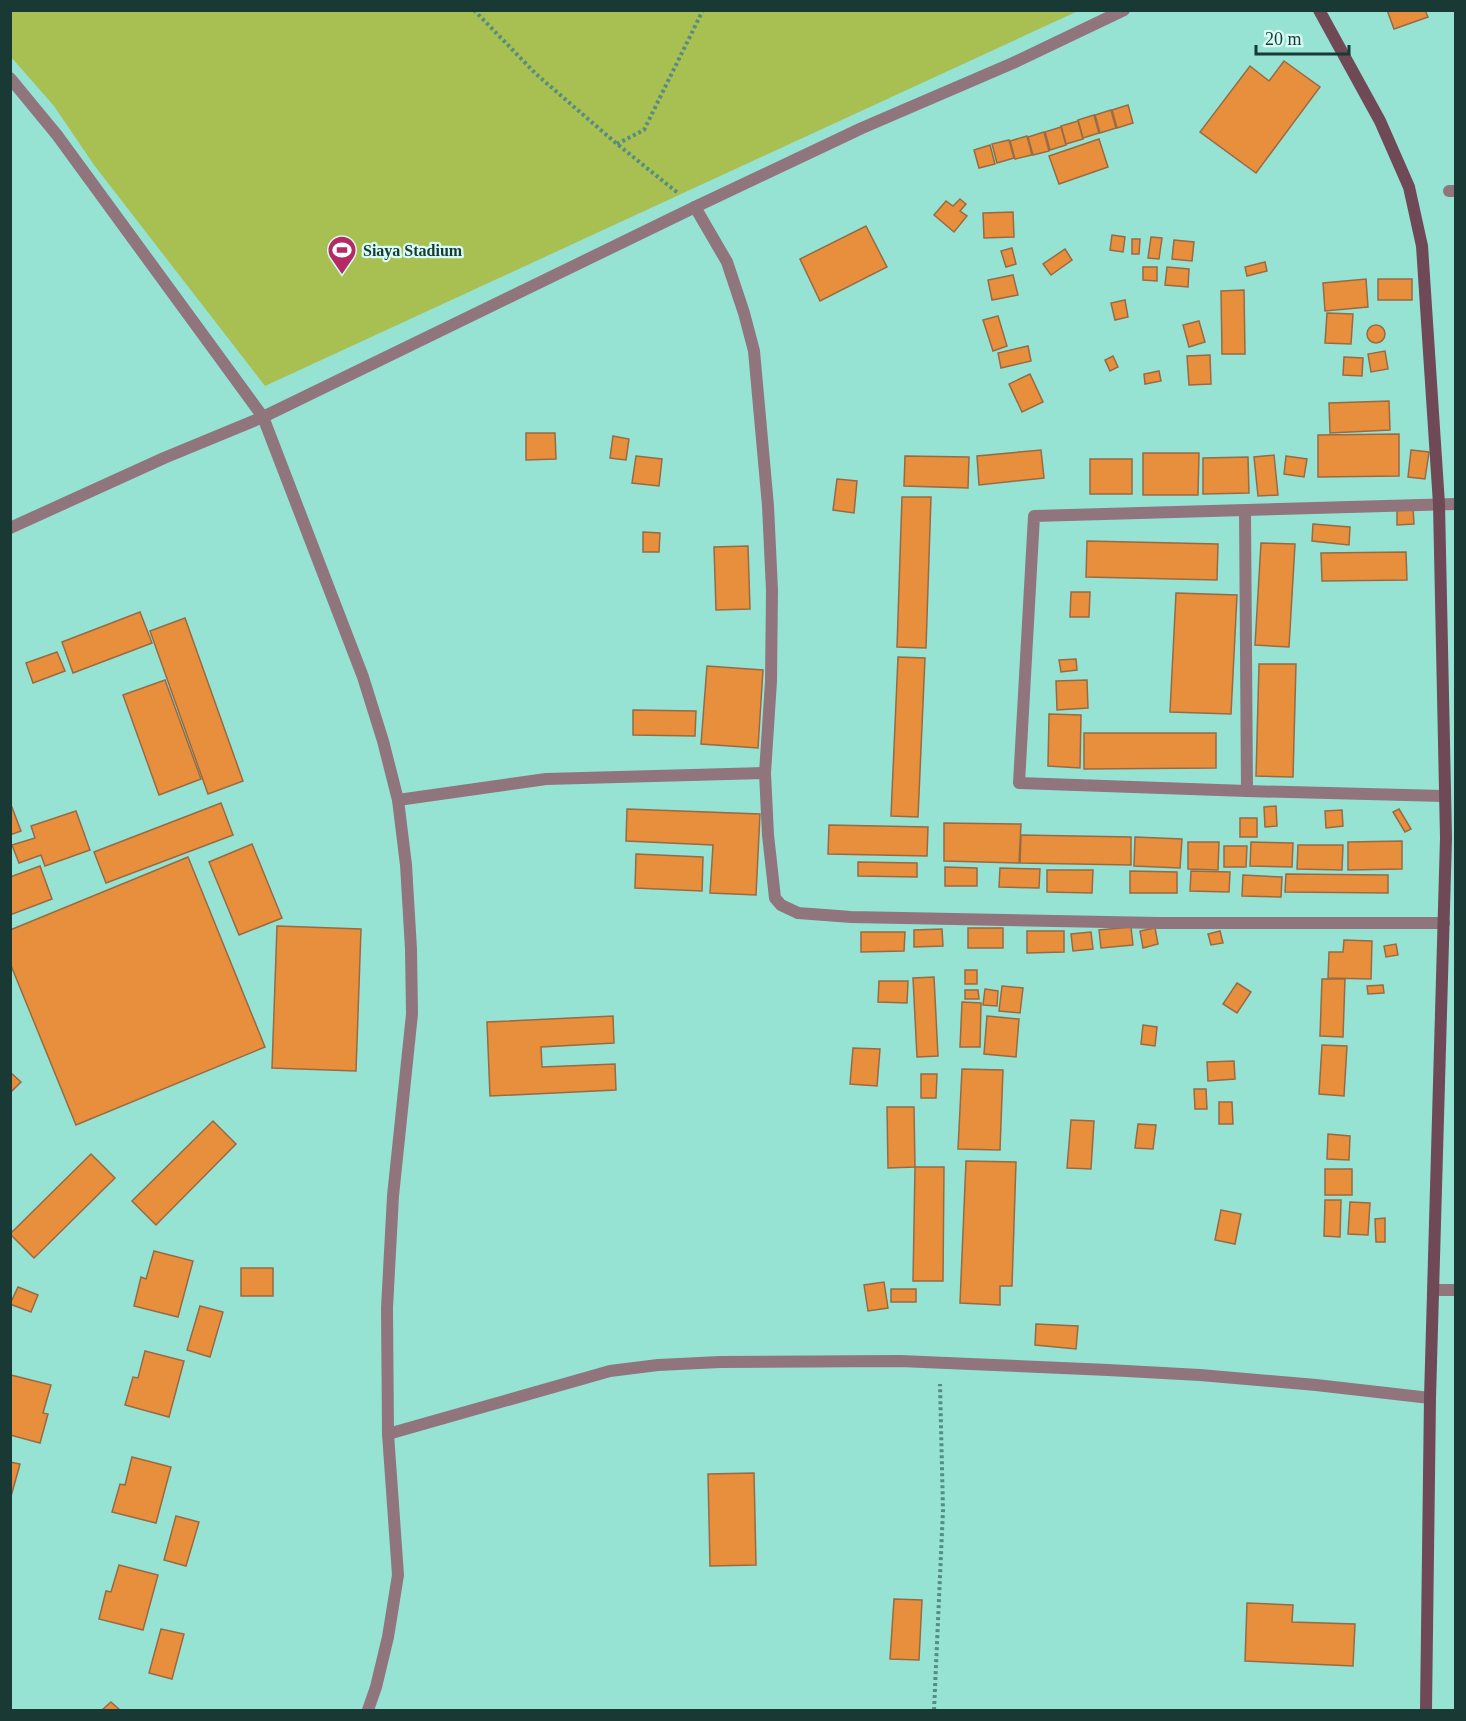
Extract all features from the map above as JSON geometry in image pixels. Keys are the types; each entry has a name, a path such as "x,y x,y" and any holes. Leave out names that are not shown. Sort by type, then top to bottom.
{"main road":[{"path":"1319,10 1380,121 1409,187 1422,246 1440,504 1444,796 1451,838 1444,923 1435,1290 1430,1398 1426,1710"}],"street":[{"path":"10,528 164,458 263,417 862,128 1013,63 1124,10"},
{"path":"10,78 57,135 263,417 363,677 398,800 406,865 412,1014 393,1196 387,1308 388,1434 398,1575 388,1637 368,1710"},
{"path":"695,207 727,262 754,351 768,506 772,590 771,681 765,773 768,836 776,898 781,905 798,913 851,917 1148,922 1444,923"},
{"path":"1444,796 1019,783 1034,516 1455,504"},
{"path":"1245,511 1247,791"},
{"path":"398,800 546,779 765,773"},
{"path":"1435,1290 1455,1290"},
{"path":"388,1434 610,1371 658,1365 803,1360 939,1362 1200,1375 1430,1398"}],"path":[{"path":"474,10 536,74 695,207"},
{"path":"617,144 644,130 703,10"},
{"path":"934,1710 943,1510 939,1362"}],"green space":[{"name":"Siaya Stadium","path":"10,11 1078,11 265,386 94,165 54,106 11,57"}],"building":[{"path":"1387,10 1425,10 1428,17 1394,29"},
{"path":"1284,61 1320,87 1256,173 1200,132 1250,66 1269,81"},
{"path":"1128,105 1133,123 1117,128 1112,110"},
{"path":"1111,110 1116,128 1100,133 1095,115"},
{"path":"1094,115 1099,133 1083,138 1078,120"},
{"path":"1078,121 1083,139 1066,144 1061,126"},
{"path":"1061,127 1066,145 1050,150 1045,132"},
{"path":"1044,132 1049,151 1033,155 1028,137"},
{"path":"1027,136 1032,155 1015,159 1010,141"},
{"path":"1099,139 1108,167 1059,184 1049,156"},
{"path":"1009,140 1014,158 997,163 992,144"},
{"path":"990,145 995,164 979,168 974,150"},
{"path":"960,199 966,204 960,211 967,216 954,232 934,215 946,201 953,206"},
{"path":"1013,212 1014,237 984,238 983,213"},
{"path":"866,226 887,267 820,301 800,259"},
{"path":"1112,235 1125,237 1123,252 1110,250"},
{"path":"1151,237 1162,238 1159,259 1148,258"},
{"path":"1132,239 1140,239 1139,254 1132,254"},
{"path":"1174,240 1194,242 1192,261 1172,259"},
{"path":"1012,248 1016,264 1006,267 1001,251"},
{"path":"1065,249 1072,260 1051,275 1043,264"},
{"path":"1265,262 1267,271 1247,276 1245,267"},
{"path":"1143,267 1157,267 1157,281 1143,280"},
{"path":"1167,267 1189,269 1188,287 1165,285"},
{"path":"1013,275 1018,295 992,300 988,280"},
{"path":"1366,279 1368,307 1325,311 1323,283"},
{"path":"1378,279 1412,279 1412,300 1378,300"},
{"path":"1244,290 1245,354 1222,354 1221,291"},
{"path":"1125,300 1128,317 1115,320 1111,303"},
{"path":"1327,313 1353,314 1351,344 1325,343"},
{"path":"998,316 1007,346 993,351 983,320"},
{"path":"1199,321 1205,342 1189,347 1183,325"},
{"path":"1376,325 1382,328 1385,334 1382,340 1376,343 1370,340 1367,334 1370,328"},
{"path":"1028,346 1031,361 1001,368 998,353"},
{"path":"1385,351 1388,369 1371,372 1368,354"},
{"path":"1210,355 1211,384 1189,385 1187,356"},
{"path":"1113,356 1118,367 1110,371 1105,360"},
{"path":"1344,357 1363,358 1362,376 1343,375"},
{"path":"1159,371 1161,381 1145,384 1144,374"},
{"path":"1030,374 1043,402 1022,412 1009,384"},
{"path":"1389,401 1390,430 1330,433 1329,403"},
{"path":"526,433 555,433 556,459 526,460"},
{"path":"1399,434 1399,476 1318,477 1318,435"},
{"path":"613,436 629,439 626,460 610,458"},
{"path":"1041,450 1044,478 979,485 977,456"},
{"path":"1411,450 1429,452 1425,479 1408,477"},
{"path":"1143,453 1199,453 1198,495 1143,495"},
{"path":"1274,455 1278,495 1258,496 1254,457"},
{"path":"636,456 662,459 659,486 632,483"},
{"path":"905,456 969,457 968,488 904,486"},
{"path":"1286,456 1307,459 1304,477 1284,474"},
{"path":"1248,457 1249,493 1203,494 1203,458"},
{"path":"1090,459 1132,459 1132,494 1090,494"},
{"path":"837,479 857,481 854,513 833,510"},
{"path":"902,497 931,497 926,648 897,647"},
{"path":"1413,508 1414,524 1397,525 1397,509"},
{"path":"1313,524 1350,527 1349,545 1312,541"},
{"path":"643,532 660,533 659,552 643,552"},
{"path":"1087,541 1218,544 1217,580 1086,577"},
{"path":"1261,543 1295,544 1289,647 1255,645"},
{"path":"748,546 750,609 716,610 714,547"},
{"path":"1406,552 1407,580 1322,581 1321,553"},
{"path":"1071,592 1090,592 1089,617 1070,617"},
{"path":"1176,593 1237,595 1231,714 1170,712"},
{"path":"140,612 152,643 73,673 62,642"},
{"path":"185,618 243,781 208,794 150,631"},
{"path":"57,652 65,671 33,683 26,663"},
{"path":"898,657 925,658 918,817 891,816"},
{"path":"1076,659 1077,670 1061,672 1059,660"},
{"path":"1259,664 1296,664 1293,777 1256,776"},
{"path":"707,666 763,670 758,748 701,744"},
{"path":"165,680 201,779 159,795 123,695"},
{"path":"1087,680 1088,708 1057,710 1056,681"},
{"path":"633,710 696,711 695,736 633,735"},
{"path":"1049,714 1081,715 1080,768 1048,766"},
{"path":"1084,733 1216,733 1216,768 1084,769"},
{"path":"10,802 21,831 10,835"},
{"path":"221,803 233,835 106,883 94,852"},
{"path":"1276,806 1277,826 1265,827 1264,807"},
{"path":"627,809 760,814 756,895 710,893 713,845 626,841"},
{"path":"1399,809 1411,829 1405,832 1393,812"},
{"path":"1342,810 1343,826 1326,828 1325,811"},
{"path":"76,811 90,850 45,866 41,855 19,863 12,845 35,838 31,826"},
{"path":"1240,818 1257,818 1257,837 1240,837"},
{"path":"944,823 1021,824 1019,863 944,861"},
{"path":"829,825 928,827 927,856 828,854"},
{"path":"1021,835 1131,837 1131,865 1020,863"},
{"path":"1135,837 1182,839 1180,868 1134,866"},
{"path":"1402,841 1402,869 1348,870 1348,842"},
{"path":"1188,842 1219,842 1218,870 1188,869"},
{"path":"1251,842 1293,843 1292,867 1250,866"},
{"path":"252,844 282,918 239,935 209,862"},
{"path":"1298,845 1343,845 1342,870 1297,869"},
{"path":"1224,846 1247,846 1246,867 1224,867"},
{"path":"636,854 703,857 702,891 635,888"},
{"path":"188,857 265,1047 76,1125 10,963 10,930"},
{"path":"858,862 917,863 917,877 858,876"},
{"path":"40,866 52,899 10,915 10,877"},
{"path":"945,867 977,868 977,886 945,886"},
{"path":"1000,868 1040,869 1039,888 999,887"},
{"path":"1047,870 1093,870 1092,893 1047,892"},
{"path":"1130,871 1177,872 1177,893 1130,893"},
{"path":"1191,871 1230,872 1229,892 1190,891"},
{"path":"1286,874 1388,875 1388,893 1285,892"},
{"path":"1243,875 1282,877 1281,897 1242,896"},
{"path":"277,926 361,929 356,1071 272,1068"},
{"path":"1131,927 1133,945 1101,948 1099,930"},
{"path":"968,928 1003,928 1003,948 968,948"},
{"path":"1155,928 1158,944 1143,948 1140,931"},
{"path":"942,929 943,946 914,947 914,930"},
{"path":"1027,931 1064,931 1064,952 1027,953"},
{"path":"1220,931 1223,943 1211,945 1208,934"},
{"path":"861,932 905,932 904,951 861,952"},
{"path":"1091,932 1093,949 1073,951 1071,934"},
{"path":"1344,940 1372,941 1371,979 1328,978 1329,952 1343,952"},
{"path":"1396,944 1398,955 1386,957 1384,946"},
{"path":"965,970 977,970 977,984 965,984"},
{"path":"934,977 938,1056 917,1057 913,978"},
{"path":"1322,979 1345,979 1343,1037 1320,1036"},
{"path":"879,981 908,981 907,1003 878,1002"},
{"path":"1237,983 1251,992 1237,1013 1223,1004"},
{"path":"1383,985 1384,993 1368,994 1367,986"},
{"path":"1002,986 1023,988 1020,1013 999,1011"},
{"path":"985,989 998,991 997,1006 983,1005"},
{"path":"965,990 978,990 979,999 965,999"},
{"path":"962,1002 981,1003 980,1047 960,1047"},
{"path":"613,1016 614,1043 541,1047 542,1067 615,1064 616,1090 490,1096 487,1022"},
{"path":"987,1016 1019,1019 1016,1057 984,1054"},
{"path":"1143,1025 1157,1027 1155,1046 1141,1044"},
{"path":"1322,1045 1347,1046 1344,1096 1319,1094"},
{"path":"853,1048 880,1049 877,1086 850,1084"},
{"path":"1234,1061 1235,1079 1208,1081 1207,1062"},
{"path":"962,1069 1003,1070 1000,1150 958,1149"},
{"path":"10,1072 21,1082 10,1093"},
{"path":"921,1074 937,1074 936,1098 921,1098"},
{"path":"1194,1089 1206,1089 1207,1109 1195,1109"},
{"path":"1219,1102 1232,1102 1233,1124 1219,1124"},
{"path":"887,1107 914,1107 915,1167 888,1168"},
{"path":"1071,1120 1094,1121 1091,1169 1067,1168"},
{"path":"213,1121 236,1144 156,1225 132,1201"},
{"path":"1138,1124 1156,1125 1153,1149 1135,1148"},
{"path":"1328,1134 1350,1136 1349,1160 1327,1159"},
{"path":"91,1154 115,1178 34,1258 10,1234"},
{"path":"966,1161 1016,1162 1012,1286 1000,1286 1000,1305 960,1303"},
{"path":"915,1167 944,1167 943,1281 913,1281"},
{"path":"1325,1169 1352,1169 1352,1195 1325,1195"},
{"path":"1325,1200 1341,1200 1340,1237 1324,1236"},
{"path":"1350,1202 1370,1203 1368,1235 1348,1234"},
{"path":"1221,1210 1241,1214 1235,1244 1215,1240"},
{"path":"1385,1218 1385,1242 1376,1242 1375,1219"},
{"path":"154,1251 193,1261 178,1317 134,1306 141,1277 146,1279"},
{"path":"241,1268 273,1268 273,1296 241,1296"},
{"path":"884,1282 888,1308 868,1311 864,1285"},
{"path":"18,1287 38,1295 31,1312 10,1304"},
{"path":"891,1289 916,1289 916,1302 891,1302"},
{"path":"200,1306 223,1312 210,1357 187,1350"},
{"path":"1036,1324 1078,1326 1076,1349 1035,1345"},
{"path":"145,1351 184,1361 169,1417 125,1405 133,1377 138,1378"},
{"path":"11,1375 51,1385 43,1413 48,1414 40,1443 10,1435"},
{"path":"132,1457 171,1467 156,1523 112,1512 120,1484 125,1485"},
{"path":"10,1462 20,1464 10,1500"},
{"path":"754,1473 756,1565 710,1566 708,1474"},
{"path":"176,1516 199,1522 186,1566 164,1560"},
{"path":"119,1565 158,1575 143,1630 99,1619 106,1591 111,1592"},
{"path":"894,1599 922,1600 919,1660 890,1659"},
{"path":"1247,1603 1293,1605 1292,1622 1355,1624 1353,1666 1245,1661"},
{"path":"161,1629 184,1634 172,1679 149,1673"},
{"path":"111,1702 120,1710 102,1710"}],"place":[{"name":"Siaya Stadium","path":"342,276"}]}
